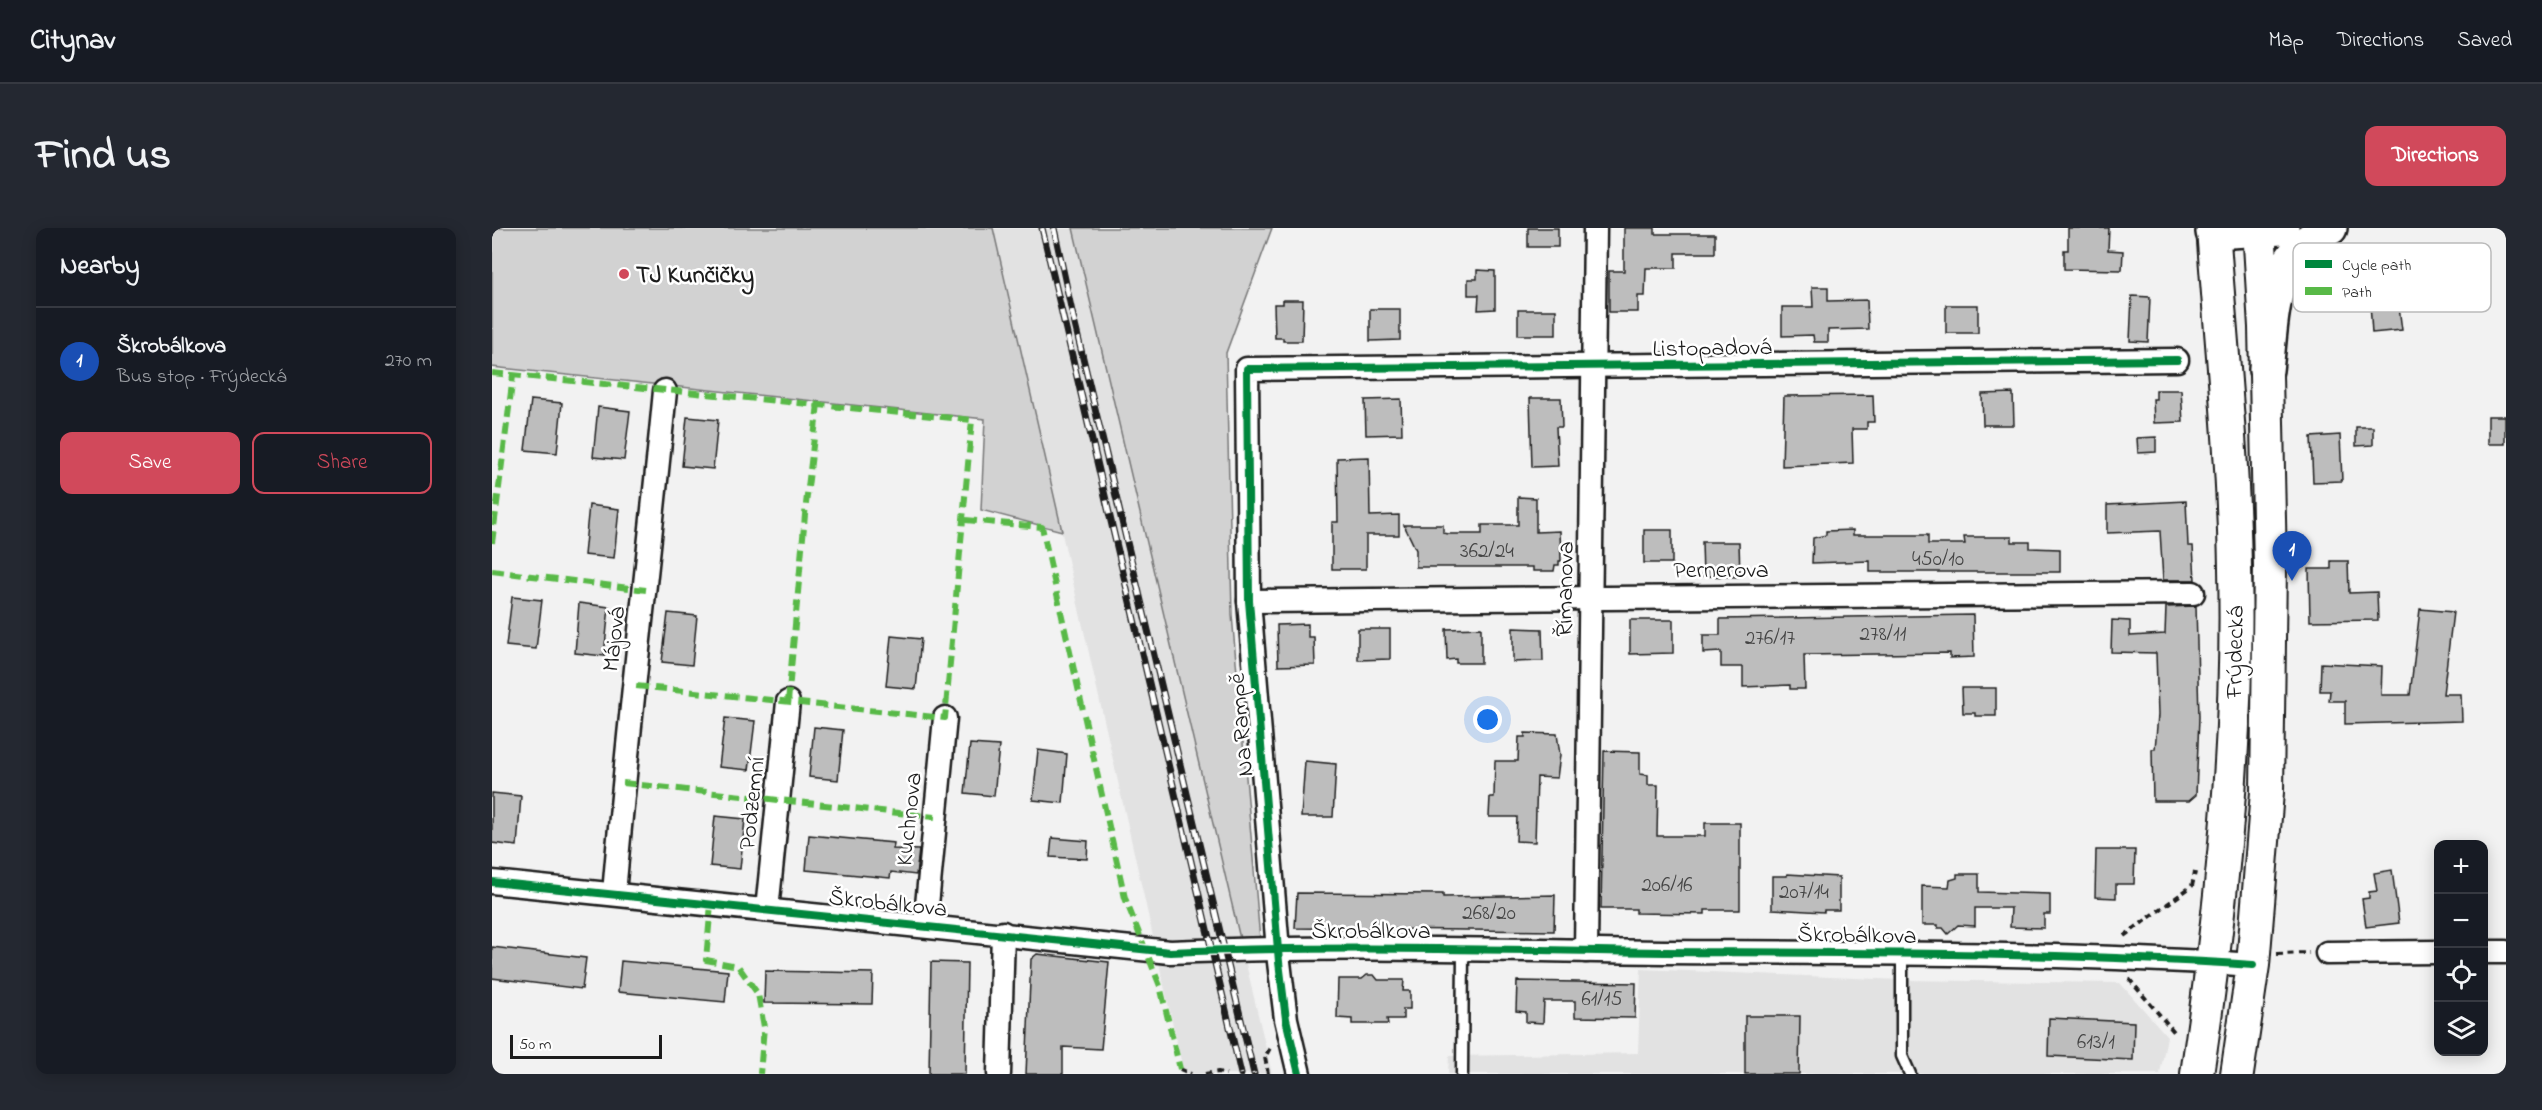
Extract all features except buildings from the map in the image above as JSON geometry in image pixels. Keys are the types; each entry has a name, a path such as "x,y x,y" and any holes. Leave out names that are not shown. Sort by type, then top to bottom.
{"main road":[{"path":"2307,243 2315,235 2331,228"},
{"path":"2213,230 2267,229"},
{"name":"Frýdecká","path":"2237,1074 2265,960 2270,566 2266,370 2267,229"},
{"name":"Frýdecká","path":"2198,1074 2214,963 2229,787 2235,568 2213,230"},
{"path":"2266,370 2276,290 2287,262 2293,256"}],"street":[{"name":"Římanova","path":"1586,951 1595,228"},
{"name":"Listopadová","path":"1247,369 1594,368 2177,360"},
{"name":"Na Rampě","path":"1247,369 1249,601 1278,949 1286,1019 1299,1074"},
{"name":"Májová","path":"614,894 623,783 639,654 665,391"},
{"name":"Pernerova","path":"1249,601 2193,593"},
{"name":"Podzemní","path":"767,910 788,702"},
{"name":"Kuchnova","path":"925,926 945,718"},
{"name":"Škrobálkova","path":"492,882 1170,952 1278,949 1464,950 2113,958 2214,963 2265,960"},
{"path":"999,1074 1003,933"},
{"path":"2327,953 2434,952"},
{"path":"2488,952 2506,952"}],"lane":[{"path":"1462,1074 1464,950"},
{"path":"1902,955 1902,1056 1910,1074"}],"path":[{"path":"2265,960 2327,953"},
{"path":"1180,1069 1191,1074"},
{"path":"1205,1074 1218,1072 1226,1074"}],"shaded area":[{"path":"492,228 993,228 1062,531 981,510 985,419 492,367"},
{"path":"993,228 1073,228 1272,1074 1184,1074"},
{"path":"1073,228 1272,228 1226,353 1232,615 1260,940 1241,943"},
{"path":"1641,969 1901,980 2120,983 2167,1036 2160,1074 1448,1074 1449,1056 1638,1053"}],"railway":[{"path":"1042,228 1241,1074"},
{"path":"1054,228 1072,312 1254,1074"}],"marked path":[{"path":"492,373 972,420 945,718 636,686"},
{"path":"492,543 513,376"},
{"path":"788,702 806,504 818,404"},
{"path":"965,520 1042,527 1125,898 1160,986 1180,1069"},
{"path":"492,571 646,590"},
{"path":"623,783 935,817"},
{"path":"711,904 706,960 738,966 758,994 764,1027 760,1074"}],"cycle path":[{"path":"1299,1074 1286,1019 1279,962 1249,601 1247,369 2177,360"},
{"path":"492,882 1170,952 1355,948 1959,954 2253,965"}],"place":[{"name":"TJ Kunčičky","path":"624,274"},
{"name":"Škrobálkova","path":"2292,581"}]}
